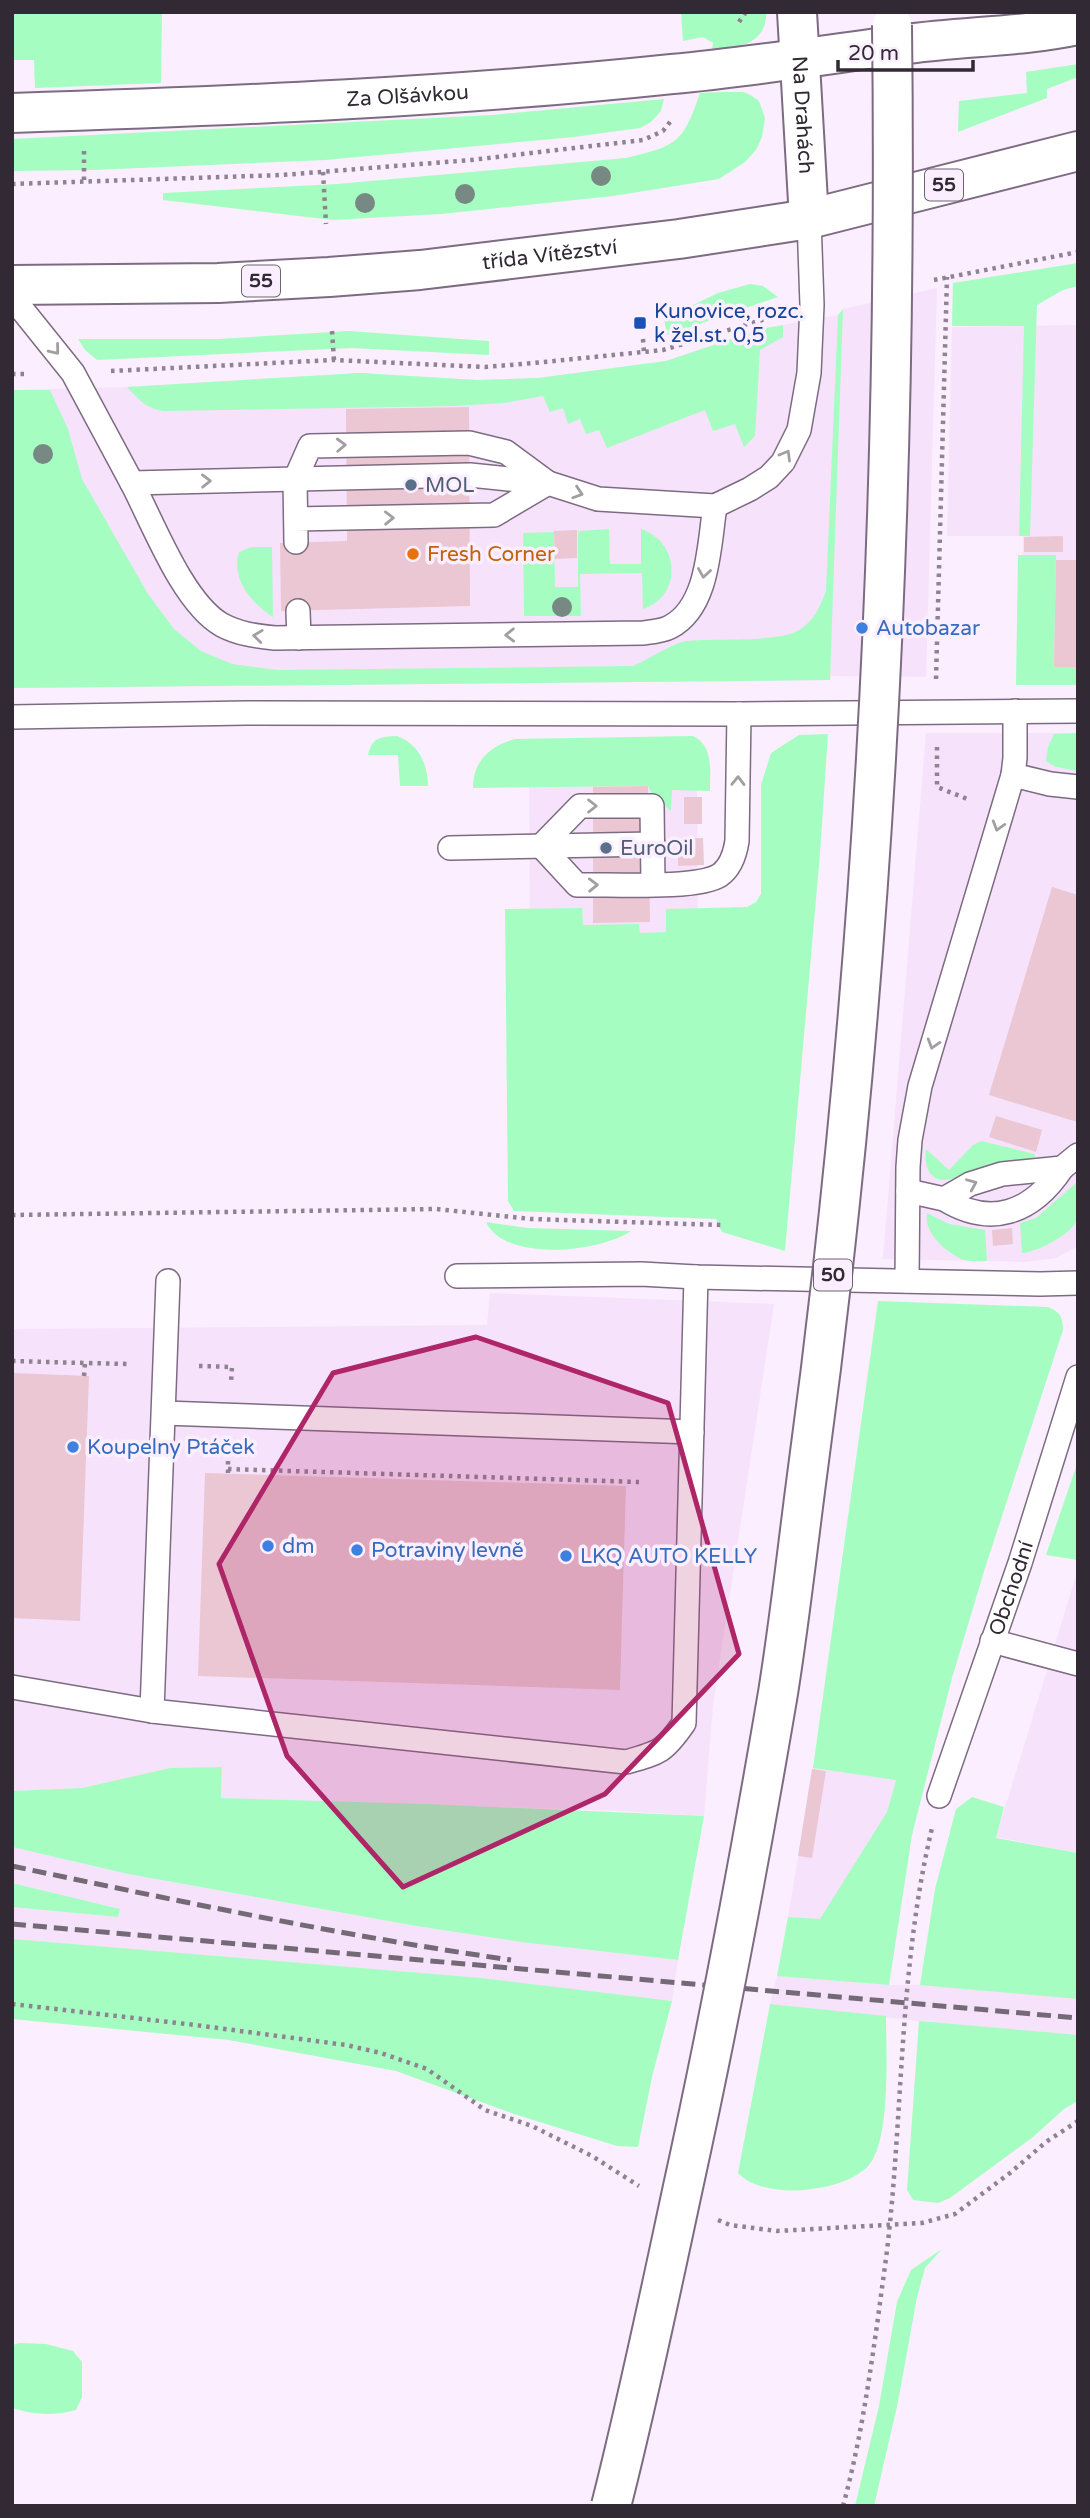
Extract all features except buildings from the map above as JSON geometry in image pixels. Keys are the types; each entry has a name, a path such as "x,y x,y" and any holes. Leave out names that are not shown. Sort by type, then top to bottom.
{"main road":[{"name":"Na Drahách","path":"797,12 809,219"},
{"name":"50","path":"611,2506 637,2404 714,2043 779,1687 846,1160 865,945 886,558 894,221 891,12"},
{"name":"Za Olšávkou","path":"12,113 259,105 673,74 910,43 1078,25"},
{"name":"třída Vítězství","path":"12,285 218,283 420,270 679,239 809,219 1078,151"}],"lane":[{"path":"132,483 470,475 548,483 598,499 715,506 769,477 783,462 799,430 809,373 812,305 809,219"},
{"path":"12,297 74,373 185,589 200,609 221,625 245,634 299,638 643,634 671,627 693,606 702,590 715,506"},
{"path":"296,542 295,480 310,446 470,443 506,452 548,483"},
{"path":"296,519 494,515 548,483"},
{"path":"298,611 299,638"},
{"path":"891,677 891,712"},
{"path":"908,1281 910,1140 920,1086 1013,775 1015,711"},
{"path":"12,717 259,713 739,714 1078,711"},
{"path":"541,846 577,885 703,883 720,874 729,865 737,841 739,714"},
{"path":"1013,775 1050,784 1078,787"},
{"path":"541,846 580,806 652,806 653,884"},
{"path":"450,848 653,844"},
{"path":"908,1191 944,1199 973,1213 1004,1213 1036,1199 1070,1161"},
{"path":"944,1199 970,1184 1002,1174 1070,1161"},
{"path":"457,1276 641,1274 1078,1283"},
{"path":"12,1687 152,1711 626,1762 657,1753 670,1743 684,1723 696,1277"},
{"path":"152,1711 168,1281"},
{"name":"Obchodní","path":"939,1796 1020,1563 1078,1377"},
{"path":"164,1413 692,1432"},
{"path":"992,1641 1078,1664"}],"path":[{"path":"731,27 741,22 746,12"},
{"path":"12,184 323,172 471,160 643,140 663,131 675,116 673,74"},
{"path":"84,149 84,181"},
{"path":"323,172 326,223"},
{"path":"933,280 1078,252"},
{"path":"947,277 936,685 937,787 1002,812"},
{"path":"74,373 334,360 485,367 663,350 812,305"},
{"path":"332,331 334,360"},
{"path":"643,339 644,352"},
{"path":"12,1215 436,1209 543,1219 721,1225"},
{"path":"12,1361 85,1363"},
{"path":"228,1469 639,1482"},
{"path":"843,2506 855,2465 869,2382 890,2224 904,2002 921,1873 939,1796"},
{"path":"12,2004 346,2045 381,2053 427,2069 485,2110 532,2126 592,2156 647,2191"},
{"path":"706,2215 730,2225 777,2231 922,2223 954,2214 1010,2173 1046,2142 1078,2121"}],"highlighted area":[{"path":"476,1337 668,1403 739,1654 605,1794 403,1887 287,1756 219,1564 333,1373"}],"shaded area":[{"path":"937,288 926,677 831,676 830,680 32,688 12,390 127,387 360,373 477,380 538,378 666,361 761,329 838,315 843,309"},
{"path":"1078,325 1078,684 1019,685 1023,536 947,536 952,327"},
{"path":"926,733 1078,733 1078,1246 1056,1258 1026,1262 883,1259"},
{"path":"697,769 698,939 530,940 529,770"},
{"path":"490,1293 774,1304 713,1706 704,1816 221,1798 222,1767 170,1768 82,1788 12,1791 12,1329 487,1325"},
{"path":"1078,1569 1078,1853 996,1837"},
{"path":"813,1768 896,1779 887,1812 820,1920 788,1917"},
{"path":"12,1847 128,1874 416,1926 521,1942 678,1960 672,2001 12,1939 12,1907 118,1917 120,1909 12,1883"},
{"path":"777,1976 889,1985 1078,1984 1078,2052 991,2044 919,2021 770,2004"}],"green space":[{"path":"162,12 161,83 35,88 34,60 12,60 12,14"},
{"path":"681,12 766,12 762,31 749,43 712,50 713,43 703,37 683,41"},
{"path":"1078,64 1078,77 1047,89 1047,98 958,132 959,101 1027,93 1026,72"},
{"path":"744,92 759,101 765,118 762,137 756,150 745,162 719,179 613,196 441,214 333,220 163,200 163,193 337,184 626,158 657,150 676,140 688,123 700,93"},
{"path":"664,99 661,111 651,122 640,128 574,137 325,160 12,171 12,139 492,115"},
{"path":"1078,263 1078,286 1063,290 1037,305 1030,536 1019,536 1024,326 952,326 953,283"},
{"path":"750,284 763,286 778,297 667,335 664,319 718,293"},
{"path":"843,309 830,680 12,688 12,390 50,390 68,429 82,479 148,594 174,629 201,651 232,664 277,670 633,666 687,641 777,637 799,630 813,618 826,591 838,315"},
{"path":"783,325 783,337 760,350 755,436 744,447 735,424 713,431 705,410 607,448 599,430 586,434 580,419 568,424 563,408 550,412 543,396 504,403 455,406 163,411 147,405 127,387 360,373 477,380 538,378 666,361 761,329"},
{"path":"349,331 489,341 489,355 352,348 97,360 85,350 78,339 219,339"},
{"path":"609,529 610,564 641,564 641,529 663,545 672,569 665,593 643,609 642,573 580,574 581,616 524,616 523,533 554,532 555,587 578,587 578,531"},
{"path":"251,547 272,547 273,617 257,605 240,581 237,562 239,552"},
{"path":"1018,555 1056,555 1054,666 1078,667 1078,685 1016,685"},
{"path":"1078,733 1078,771 1056,767 1046,761 1054,734"},
{"path":"828,734 785,1251 722,1232 716,1219 514,1211 508,1201 505,909 582,908 583,925 639,924 640,933 666,932 666,909 747,907 756,902 761,894 761,785 771,753 799,735"},
{"path":"397,736 411,744 421,756 428,786 400,786 398,755 368,755 378,739"},
{"path":"693,736 700,740 708,753 710,791 672,790 671,811 652,794 648,786 473,788 476,770 485,756 498,746 515,739"},
{"path":"981,1141 1035,1154 1034,1159 988,1166 946,1180 937,1179 930,1172 926,1164 926,1149 949,1170 973,1145"},
{"path":"1078,1181 1079,1211 1074,1226 1053,1242 1022,1253 1020,1223 1036,1218"},
{"path":"927,1213 949,1224 985,1230 987,1261 964,1260 950,1253 932,1235"},
{"path":"486,1222 528,1228 631,1231 598,1244 554,1250 512,1244 496,1235"},
{"path":"878,1301 1048,1307 1060,1316 1063,1330 952,1678 912,1835 889,1985 777,1976 788,1917 820,1919 887,1812 896,1780 813,1768"},
{"path":"1078,1461 1078,1560 1046,1555"},
{"path":"222,1767 221,1798 704,1816 678,1960 521,1942 416,1926 128,1874 12,1847 12,1791 82,1788 170,1768"},
{"path":"972,1797 1004,1807 996,1838 1078,1853 1078,1999 920,1985 935,1889 956,1809"},
{"path":"12,1883 120,1909 118,1917 12,1907"},
{"path":"12,1939 481,1978 672,2001 652,2077 638,2147 617,2146 514,2114 396,2071 229,2040 12,2019"},
{"path":"770,2004 886,2016 886,2097 880,2141 874,2158 865,2169 844,2181 820,2188 787,2190 760,2186 738,2173"},
{"path":"919,2021 1078,2035 1078,2101 950,2198 938,2203 913,2200 907,2190"},
{"path":"942,2249 925,2268 917,2297 898,2402 874,2506 855,2506 879,2406 897,2302 911,2270"},
{"path":"46,2344 73,2351 82,2362 82,2397 76,2410 44,2414 12,2408 12,2345"}],"railway":[{"path":"12,1866 323,1929 511,1960"},
{"path":"12,1924 1078,2018"}],"place":[{"name":"Kunovice, rozc. k žel.st. 0,5","path":"640,323"},
{"name":"MOL","path":"411,485"},
{"name":"Fresh Corner","path":"413,554"},
{"name":"Autobazar","path":"862,628"},
{"name":"EuroOil","path":"606,848"},
{"name":"Koupelny Ptáček","path":"73,1447"},
{"name":"dm","path":"268,1546"},
{"name":"Potraviny levně","path":"357,1550"},
{"name":"LKQ AUTO KELLY","path":"566,1556"}]}
